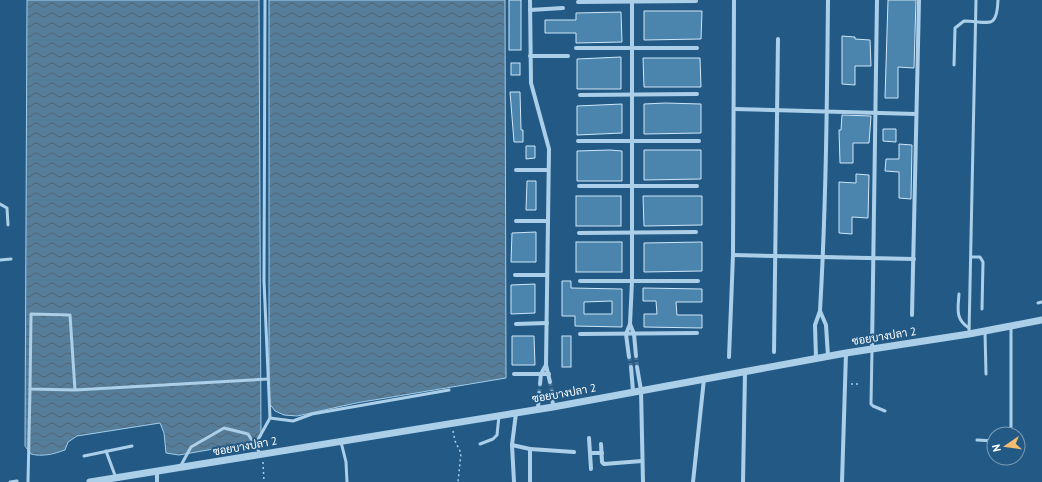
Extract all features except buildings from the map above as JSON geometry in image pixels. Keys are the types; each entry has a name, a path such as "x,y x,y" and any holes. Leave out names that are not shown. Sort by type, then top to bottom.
{"street":[{"path":"530,0 531,83 548,141 546,365 550,382"},
{"path":"629,357 626,334 630,324 632,281 632,0"},
{"path":"578,2 632,0 696,1"},
{"path":"729,357 733,255 734,0"},
{"path":"816,358 815,325 820,312 823,256 828,0"},
{"path":"872,349 874,113 877,0"},
{"path":"912,315 919,0"},
{"path":"530,10 563,8"},
{"path":"774,352 774,256 778,39"},
{"path":"576,48 697,48"},
{"path":"530,56 568,56"},
{"path":"580,95 697,94"},
{"path":"734,109 916,114"},
{"path":"578,141 699,141"},
{"path":"516,170 548,170"},
{"path":"579,186 697,186"},
{"path":"516,221 548,221"},
{"path":"579,232 696,232"},
{"path":"733,255 914,258"},
{"path":"515,275 547,275"},
{"path":"580,281 698,281"},
{"path":"820,312 826,325 828,356"},
{"name":"ซอยบางปลา 2","path":"95,482 553,407 816,358 969,331 985,331 1042,320"},
{"path":"516,324 547,324"},
{"path":"630,324 634,334 636,356"},
{"path":"580,334 697,333"},
{"path":"842,482 846,353"},
{"path":"540,384 546,365"},
{"path":"631,367 633,392"},
{"path":"637,367 641,390 643,482"},
{"path":"743,482 745,372"},
{"path":"514,374 549,374"},
{"path":"693,482 704,379"},
{"path":"552,392 553,407"},
{"path":"538,409 539,393"},
{"path":"514,482 512,445 516,412"},
{"path":"590,438 591,470"},
{"path":"601,444 604,464 642,461"},
{"path":"512,445 530,449 574,452"},
{"path":"530,449 530,482"},
{"path":"590,453 602,452"},
{"path":"157,472 157,482"}],"lane":[{"path":"255,445 270,418 264,281 265,0"},
{"path":"969,331 976,0"},
{"path":"954,65 956,28 964,21 990,23 995,20 998,16 998,0"},
{"path":"0,204 7,208 8,225"},
{"path":"971,257 980,257 983,262 982,309"},
{"path":"0,260 11,259"},
{"path":"959,294 960,319 969,331"},
{"path":"28,482 31,314 70,315 75,390"},
{"path":"1011,326 1011,426"},
{"path":"985,331 986,374"},
{"path":"872,349 871,404 886,411"},
{"path":"30,389 75,390 268,379"},
{"path":"270,418 293,421 312,414 449,390"},
{"path":"480,444 493,439 497,435 498,416"},
{"path":"179,469 191,447 224,428 248,434 262,454"},
{"path":"977,440 986,441"},
{"path":"341,442 346,462 347,482"},
{"path":"84,456 132,446"},
{"path":"106,451 116,478"},
{"path":"10,482 17,481"}],"path":[{"path":"845,383 859,384"},
{"path":"451,423 455,441 461,453 458,482"},
{"path":"262,454 264,482"}],"water":[{"path":"27,0 259,0 261,437 254,442 179,455 166,453 164,433 160,423 77,436 68,442 65,450 48,455 31,454 25,446"},
{"path":"269,0 505,0 506,378 356,403 297,416 284,415 275,411 269,403"}],"tunnel":[{"path":"636,356 637,367"},
{"path":"629,357 631,367"},
{"path":"550,382 552,392"},
{"path":"539,393 540,384"}]}
